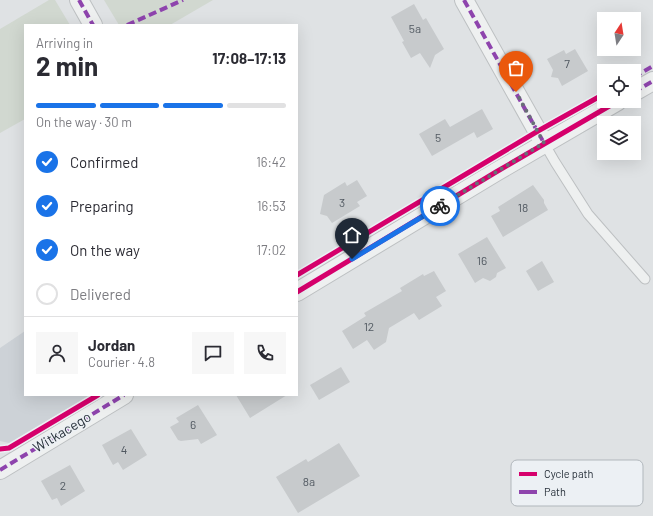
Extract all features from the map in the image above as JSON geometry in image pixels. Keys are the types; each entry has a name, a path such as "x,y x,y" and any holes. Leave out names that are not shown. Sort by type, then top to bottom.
{"street":[{"path":"78,0 93,24"},
{"path":"464,0 544,143"},
{"path":"641,88 653,81"},
{"path":"298,291 544,143 606,108"},
{"name":"Witkacego","path":"0,470 122,396"}],"lane":[{"path":"544,143 588,214 645,279"}],"shaded area":[{"path":"49,0 55,0 69,24 24,24 24,120 0,133 0,29"},
{"path":"104,0 213,0 172,24 118,24"},
{"path":"24,332 24,396 88,396 9,443 0,441 0,348"}],"building":[{"path":"414,4 423,20 426,18 444,49 435,55 430,68 420,53 411,58 391,17"},
{"path":"575,49 588,71 562,86 558,78 551,77 553,70 547,59 564,50 566,54"},
{"path":"482,109 493,129 477,138 474,132 432,156 419,134 445,119 450,127"},
{"path":"357,180 367,196 357,202 360,206 332,223 327,216 320,214 324,195 345,182 347,186"},
{"path":"533,185 544,200 548,210 503,237 491,216 500,211 498,207"},
{"path":"487,237 506,268 497,273 496,277 490,281 483,278 475,283 458,254"},
{"path":"542,261 554,282 538,291 526,271"},
{"path":"434,271 446,291 436,297 442,306 419,320 414,313 389,328 386,342 374,350 367,340 353,349 342,331 366,316 364,313 402,291 400,288 423,274 424,276"},
{"path":"341,367 350,382 319,400 310,385"},
{"path":"237,396 285,396 250,418"},
{"path":"198,405 217,435 201,444 198,439 178,440 170,427 179,422 176,418"},
{"path":"131,429 147,455 123,470 118,462 113,465 102,445"},
{"path":"339,443 360,476 298,513 276,477 306,459 308,462"},
{"path":"70,465 85,491 61,506 57,498 52,500 41,481"}],"marked path":[{"path":"79,0 92,24"},
{"path":"129,24 183,0"},
{"path":"464,0 544,143"},
{"path":"641,73 653,66"},
{"path":"641,88 653,81"},
{"path":"0,470 122,396"}],"cycle path":[{"path":"298,274 538,131 597,98"},
{"path":"298,291 496,172 606,108"},
{"path":"0,449 9,448 96,396"}],"way so far":[{"path":"440,206 544,143 516,92"}],"route":[{"path":"352,259 440,206"}]}
